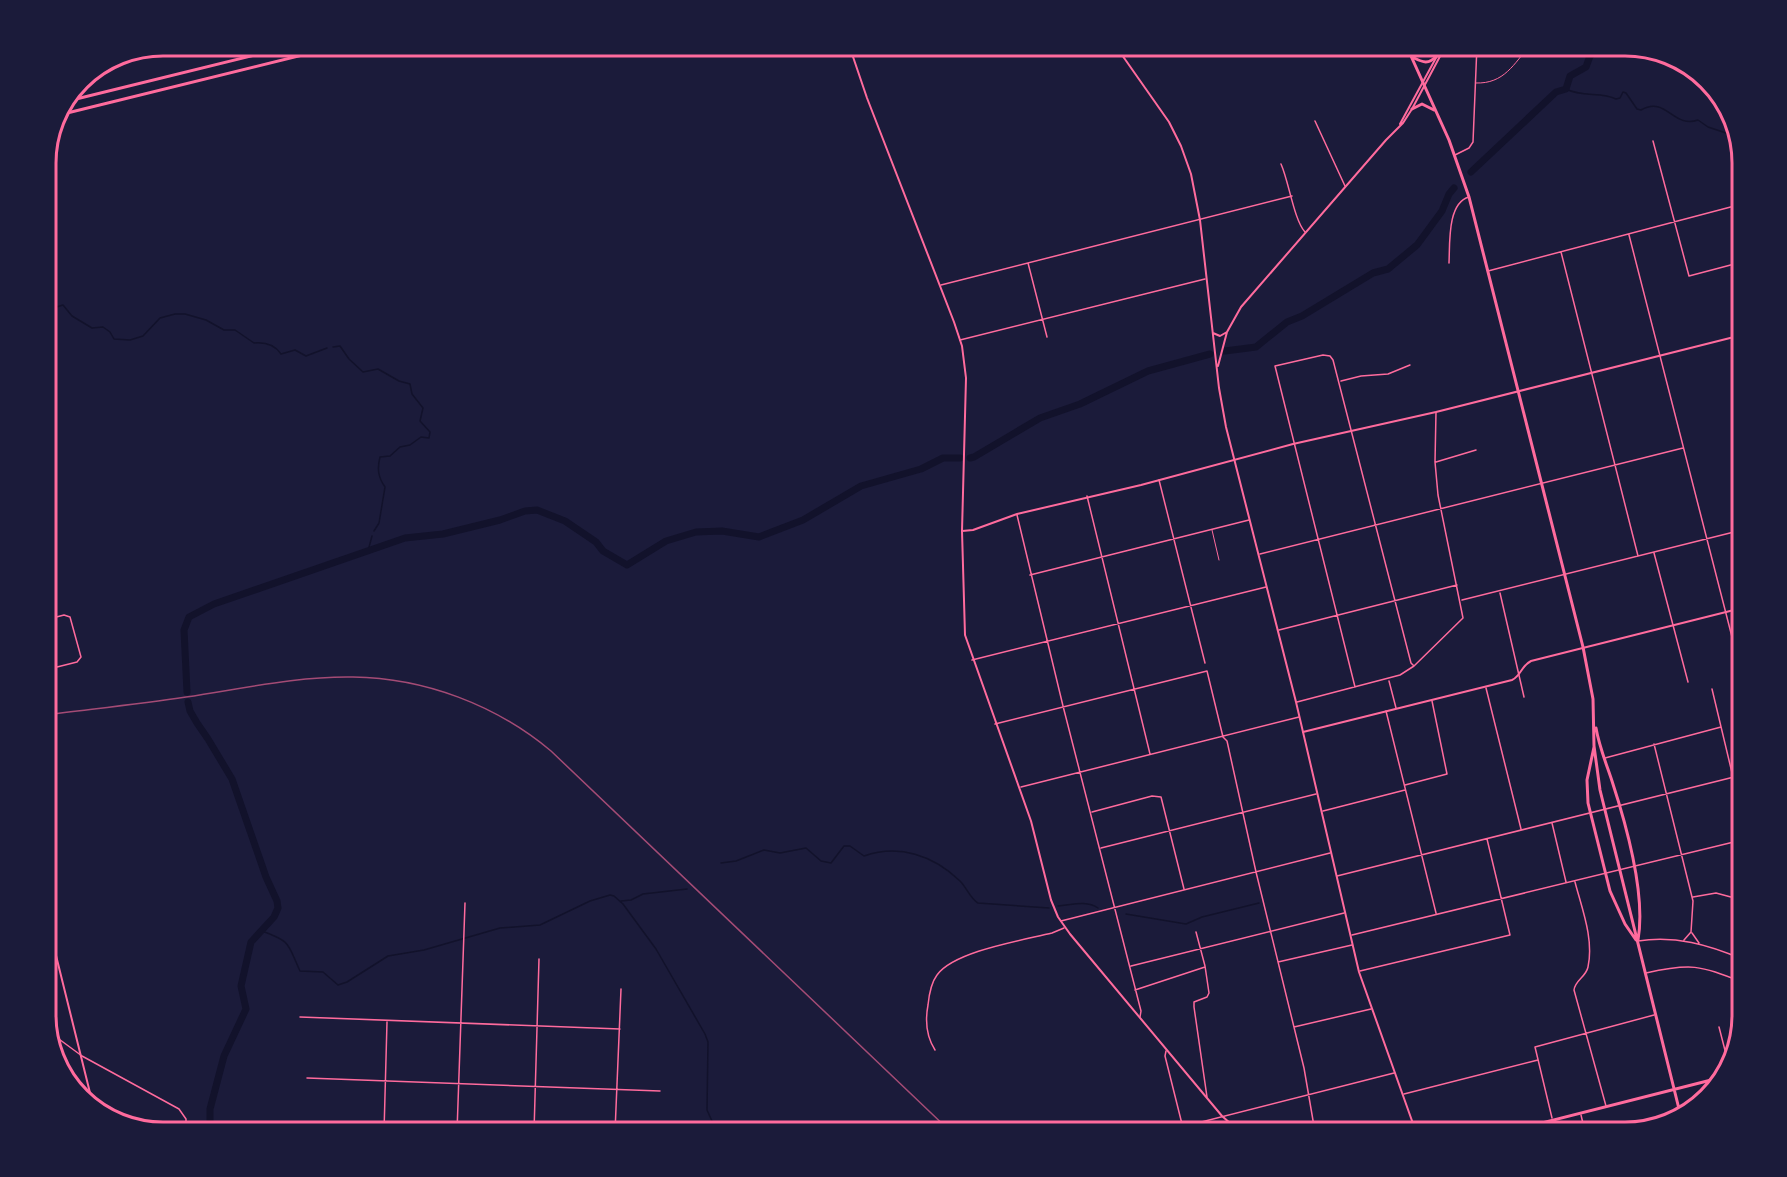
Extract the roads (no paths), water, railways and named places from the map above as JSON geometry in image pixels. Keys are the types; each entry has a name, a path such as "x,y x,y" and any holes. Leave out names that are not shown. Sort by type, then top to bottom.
{"main road":[{"path":"76,99 251,56"},
{"path":"67,113 298,56"},
{"path":"1412,57 1426,63 1431,62 1437,56"},
{"path":"1412,57 1455,155 1468,197 1583,647 1590,682 1594,746 1604,805 1679,1107"},
{"path":"105,92 108,102"},
{"path":"1412,109 1422,104 1435,110"},
{"path":"1594,718 1634,866 1639,899 1640,925 1637,942"},
{"path":"1594,746 1586,787 1590,813 1617,906 1627,929 1637,942"},
{"path":"1549,1121 1709,1081"}],"street":[{"path":"853,56 960,340 965,364 966,391 962,531 963,627 972,660 1033,830 1051,900 1065,927 1228,1121"},
{"path":"1123,56 1178,138 1191,174 1200,220 1222,412 1300,717 1359,972 1412,1121"},
{"path":"1400,125 1437,56"},
{"path":"1217,372 1219,356 1227,332 1247,298 1403,123 1425,87 1440,56"},
{"path":"1455,155 1469,148 1473,142 1476,56"},
{"path":"1315,122 1341,180 1346,186"},
{"path":"1653,141 1689,276 1732,265"},
{"path":"1281,164 1300,226 1306,232"},
{"path":"940,285 1292,196"},
{"path":"1449,263 1454,210 1461,200 1468,197"},
{"path":"1487,271 1732,207"},
{"path":"1629,235 1732,638"},
{"path":"1561,252 1638,556"},
{"path":"1028,263 1047,337"},
{"path":"960,340 1206,279"},
{"path":"1213,332 1220,336 1227,332"},
{"path":"962,531 973,530 1017,514 1159,480 1293,444 1436,412 1732,338"},
{"path":"1355,687 1275,366 1323,355 1332,358 1353,429 1411,663 1414,666"},
{"path":"1340,381 1361,376 1388,374 1410,365"},
{"path":"1296,702 1400,675 1414,666 1463,618 1441,508 1435,462 1436,412"},
{"path":"1259,555 1684,447"},
{"path":"1435,462 1476,450"},
{"path":"1159,480 1205,663"},
{"path":"1087,496 1150,755"},
{"path":"1017,514 1030,575 1141,1011 1139,1018"},
{"path":"1030,575 1250,520"},
{"path":"1461,600 1732,533"},
{"path":"1654,552 1688,682"},
{"path":"1278,630 1457,585"},
{"path":"972,660 1267,586"},
{"path":"1500,592 1524,697"},
{"path":"1303,732 1512,680 1524,665 1531,661 1732,610"},
{"path":"56,618 68,615 71,619 81,657 79,660 56,667"},
{"path":"995,724 1207,671 1223,737 1227,741 1294,1027 1313,1121"},
{"path":"1388,679 1396,709"},
{"path":"1486,687 1522,830"},
{"path":"1712,690 1732,773"},
{"path":"1404,786 1447,774 1432,700"},
{"path":"1386,711 1436,914"},
{"path":"1019,788 1300,717"},
{"path":"1604,758 1721,727"},
{"path":"1654,744 1692,897 1691,932 1699,943"},
{"path":"1336,876 1732,777"},
{"path":"1322,811 1405,790"},
{"path":"1101,848 1317,794"},
{"path":"1091,812 1152,796 1161,797 1184,890"},
{"path":"1552,823 1567,882"},
{"path":"1359,972 1510,935 1487,839"},
{"path":"1351,935 1732,842"},
{"path":"1061,921 1331,853"},
{"path":"1575,880 1590,945 1587,972 1574,988 1606,1107"},
{"path":"1692,897 1716,893 1732,897"},
{"path":"458,1121 465,903"},
{"path":"1129,967 1345,912"},
{"path":"934,1050 928,1035 927,1012 932,983 941,969 976,953 1052,933 1065,927"},
{"path":"1196,932 1209,993 1207,997 1194,1002 1207,1097"},
{"path":"1684,940 1691,932"},
{"path":"1637,942 1684,940 1732,955"},
{"path":"1278,962 1353,945"},
{"path":"56,954 90,1093"},
{"path":"534,1121 538,959"},
{"path":"1135,990 1205,966"},
{"path":"1645,973 1691,966 1732,978"},
{"path":"616,1121 621,989"},
{"path":"1294,1027 1372,1009"},
{"path":"1553,1120 1535,1047 1655,1014"},
{"path":"300,1017 620,1029"},
{"path":"384,1121 387,1021"},
{"path":"1719,1027 1725,1050"},
{"path":"59,1039 82,1056 179,1109 186,1121"},
{"path":"1167,1049 1166,1056 1182,1121"},
{"path":"1403,1094 1538,1060"},
{"path":"1202,1121 1395,1073"},
{"path":"307,1078 660,1091"},
{"path":"1580,1113 1582,1121"}],"lane":[{"path":"1475,83 1492,81 1503,76 1522,56"},
{"path":"1212,530 1219,560"}],"waterway":[{"path":"1471,172 1556,92 1566,89 1570,76 1586,67 1590,56"},
{"path":"1566,89 1616,99 1620,98 1623,92 1637,109 1657,106 1682,120 1689,122 1698,120 1708,127 1727,133"},
{"path":"1225,351 1256,347 1287,322 1302,316 1373,273 1388,269 1417,245 1442,211 1454,188"},
{"path":"56,307 63,305 72,316 92,328 103,327 114,339 130,340 143,336 160,318 185,314 206,320 224,330 235,330 254,343 273,346 281,354 295,350 306,356 327,348"},
{"path":"333,347 340,346 349,359 363,372 378,369 399,381 410,384 412,394 423,408 420,421 430,432 429,438 421,437 410,445 400,447 390,456 380,457 379,473 385,487 379,523 374,531"},
{"path":"970,458 1040,418 1080,404 1148,371 1210,354"},
{"path":"187,692 184,630 189,617 214,604 405,538 443,534 500,520 525,511 537,510 565,521 596,542 603,551 627,565 666,541 696,532 722,531 759,537 803,520 861,486 921,469 943,458 960,458"},
{"path":"368,551 372,536"},
{"path":"188,702 190,711 232,779 278,908 274,917 251,942 241,986 246,1009 224,1056 210,1109 210,1121"},
{"path":"721,863 736,861 764,850 780,853 806,848 821,861 831,863 844,846 850,846 864,856 890,851 903,852 915,854 939,864 960,881 978,903 1049,908"},
{"path":"621,901 631,900 643,894 687,889"},
{"path":"262,931 284,941 300,971 323,972 338,985 347,982 388,956 424,950 500,928 540,925 590,901 614,896 623,904 656,949 705,1034 708,1042 707,1110 712,1121"},
{"path":"1126,914 1186,924 1202,917 1259,903"},
{"path":"1058,906 1084,904 1098,908"}],"railway":[{"path":"56,714 332,677 380,679 407,683 458,697 483,708 507,720 551,751 939,1121"}]}
